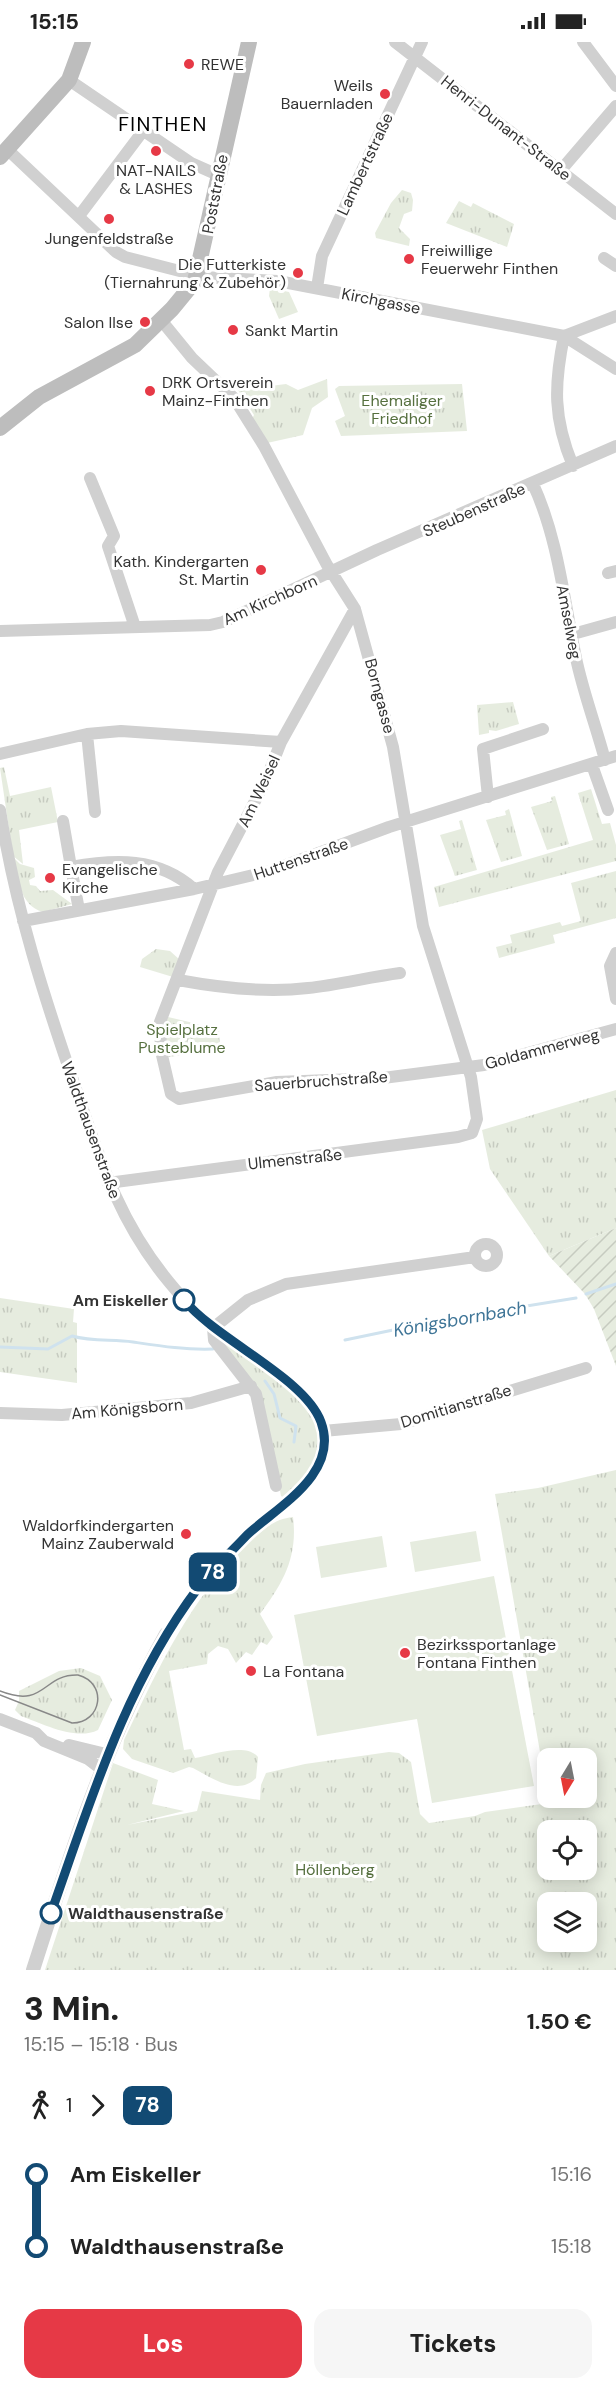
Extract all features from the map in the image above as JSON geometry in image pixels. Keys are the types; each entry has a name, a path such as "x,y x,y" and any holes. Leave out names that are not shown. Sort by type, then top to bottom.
{"main road":[{"path":"4,154 69,81 83,42"},
{"name":"Poststraße","path":"0,428 39,397 135,345 183,297 198,275 218,175 249,42"}],"street":[{"name":"Henri-Dunant-Straße","path":"395,42 616,214"},
{"name":"Lambertstraße","path":"317,288 322,256 422,42"},
{"path":"583,42 616,87"},
{"path":"69,81 200,169 218,175"},
{"path":"561,170 616,106"},
{"path":"79,216 143,131"},
{"path":"4,154 79,216 116,252 125,257 198,275"},
{"path":"604,258 616,266"},
{"name":"Kirchgasse","path":"198,275 262,279 317,288 564,336"},
{"path":"564,336 616,316"},
{"name":"Borngasse","path":"161,320 192,358 234,398 264,446 291,500 355,609 385,711 423,926 468,1067 477,1124"},
{"path":"564,336 616,369"},
{"path":"564,336 555,378 564,445 573,466"},
{"name":"Steubenstraße","path":"332,572 616,447"},
{"path":"90,478 114,536 108,546 135,627"},
{"name":"Amselweg","path":"533,484 546,513 573,634 577,663 611,758"},
{"name":"Am Kirchborn","path":"0,631 216,624 332,572"},
{"name":"Am Weisel","path":"174,1098 167,1080 159,1029 214,885 266,780 281,742 355,609"},
{"path":"573,634 616,622"},
{"path":"488,797 483,749 543,729"},
{"path":"0,754 87,734 133,731 281,742"},
{"path":"87,734 95,812"},
{"name":"Huttenstraße","path":"23,921 214,885 297,863 405,822 611,758"},
{"path":"592,765 608,810"},
{"name":"Waldthausenstraße","path":"0,810 13,887 23,921 61,1046 108,1183 123,1215 150,1259 191,1308 213,1328 306,1397 321,1421 323,1431"},
{"path":"63,821 79,910"},
{"path":"71,867 112,861 137,862 164,870 194,889"},
{"path":"616,953 610,966 616,999"},
{"path":"178,980 222,987 268,990 308,988 400,973"},
{"name":"Goldammerweg","path":"468,1067 484,1065 616,1029"},
{"name":"Sauerbruchstraße","path":"174,1098 277,1082 383,1078 468,1067"},
{"name":"Ulmenstraße","path":"108,1183 458,1137 472,1133 477,1124"},
{"path":"276,1486 259,1404 251,1386 214,1340 213,1328 248,1300 286,1284 475,1257"},
{"name":"Domitianstraße","path":"323,1431 401,1424 586,1368"},
{"name":"Am Königsborn","path":"0,1413 62,1414 191,1403 251,1386"},
{"path":"33,1970 106,1754 135,1690 166,1634 199,1587 248,1535 302,1489 319,1461 323,1431"},
{"path":"0,1719 36,1733 44,1741 88,1759 101,1769"},
{"path":"44,1741 106,1754"}],"green space":[{"path":"402,190 411,193 413,200 412,211 404,214 399,228 410,239 409,246 376,238 375,233 391,203"},
{"path":"459,201 471,207 473,203 514,224 507,247 446,223"},
{"path":"270,288 289,292 298,312 279,319 269,296"},
{"path":"327,379 328,397 312,408 303,435 267,443 251,421 254,415 238,390 286,384 298,390"},
{"name":"Ehemaliger Friedhof","path":"462,384 467,431 341,436 335,421 345,416 335,389 339,386"},
{"path":"513,702 519,724 496,731 489,730 489,733 479,735 477,705"},
{"path":"4,767 10,796 51,787 58,822 19,830 23,864 13,856 0,768"},
{"path":"591,789 602,824 610,823 616,845 616,861 439,907 434,887 593,840 578,793"},
{"path":"555,796 569,844 547,850 531,807 552,801 551,797"},
{"path":"509,809 522,856 501,862 486,820 506,815 505,811"},
{"path":"462,820 477,870 455,876 440,835 461,829 459,821"},
{"path":"14,858 20,864 34,868 35,877 29,880 30,885 36,886 40,891 53,890 72,904 43,912 35,909 29,904 21,890"},
{"path":"616,871 616,918 553,935 555,943 499,958 496,947 512,943 510,935 560,922 562,926 581,921 571,883"},
{"path":"156,949 170,951 180,960 173,977 140,967 142,959"},
{"name":"Spielplatz Pusteblume","path":"168,1017 219,1029 220,1051 167,1057 164,1027"},
{"path":"616,1090 616,1228 549,1256 490,1169 482,1130"},
{"path":"616,1228 616,1366 594,1309 585,1294 549,1256"},
{"path":"0,1298 74,1309 73,1322 77,1323 77,1383 0,1372"},
{"path":"218,1339 275,1377 293,1393 308,1410 318,1430 319,1450 310,1472 284,1498 281,1496 267,1421"},
{"name":"Höllenberg","path":"616,1470 616,1970 45,1970 113,1763 158,1780 152,1804 184,1811 127,1825 197,1811 202,1791 260,1800 261,1785 266,1773 305,1764 389,1752 399,1753 411,1762 420,1814 429,1823 537,1805 537,1808 597,1808 597,1748 539,1748 495,1494 538,1488"},
{"path":"293,1517 293,1545 287,1569 276,1591 260,1614 273,1637 267,1645 261,1642 252,1655 246,1652 236,1663 228,1649 218,1646 208,1654 207,1664 169,1671 184,1750 191,1749 195,1758 237,1750 253,1753 258,1757 256,1778 241,1786 233,1786 224,1784 193,1768 189,1767 173,1773 132,1759 123,1749 124,1740 163,1661 192,1611 227,1565 253,1539 274,1523"},
{"path":"476,1531 481,1561 415,1572 410,1542"},
{"path":"382,1536 387,1567 321,1578 316,1547"},
{"name":"Bezirkssportanlage Fontana Finthen","path":"494,1576 534,1786 432,1803 417,1719 317,1736 294,1615"},
{"path":"81,1668 100,1676 112,1700 98,1730 80,1734 70,1733 21,1716 15,1710 19,1701 19,1691 59,1671"}],"waterway":[{"name":"Königsbornbach","path":"586,1294 616,1284"},
{"name":"Königsbornbach","path":"345,1340 446,1319 576,1298"},
{"name":"Königsbornbach","path":"0,1347 48,1349 72,1336 192,1349 213,1349"},
{"name":"Königsbornbach","path":"265,1381 274,1394 280,1418 296,1426 294,1442"}],"tram line":[{"path":"0,1691 27,1696 35,1694 66,1676 78,1675 88,1679 94,1686 98,1702 90,1717 72,1723 0,1695"}],"bus line":[{"name":"78","path":"51,1913 106,1754 135,1690 166,1634 199,1587 248,1535 302,1489 319,1461 324,1442 321,1421 306,1397 213,1328 184,1300"}],"place":[{"name":"REWE","path":"189,64"},
{"name":"Weils Bauernladen","path":"385,94"},
{"name":"NAT-NAILS & LASHES","path":"156,151"},
{"name":"Jungenfeldstraße","path":"109,219"},
{"name":"Freiwillige Feuerwehr Finthen","path":"409,259"},
{"name":"Die Futterkiste (Tiernahrung & Zubehör)","path":"298,273"},
{"name":"Salon Ilse","path":"145,322"},
{"name":"Sankt Martin","path":"233,330"},
{"name":"DRK Ortsverein Mainz-Finthen","path":"150,391"},
{"name":"Kath. Kindergarten St. Martin","path":"261,570"},
{"name":"Evangelische Kirche","path":"50,878"},
{"name":"Am Eiskeller","path":"184,1300"},
{"name":"Waldorfkindergarten Mainz Zauberwald","path":"186,1534"},
{"name":"Bezirkssportanlage Fontana Finthen","path":"405,1653"},
{"name":"La Fontana","path":"251,1671"},
{"name":"Waldthausenstraße","path":"51,1913"}],"district":[{"name":"FINTHEN","path":"163,124"}]}
